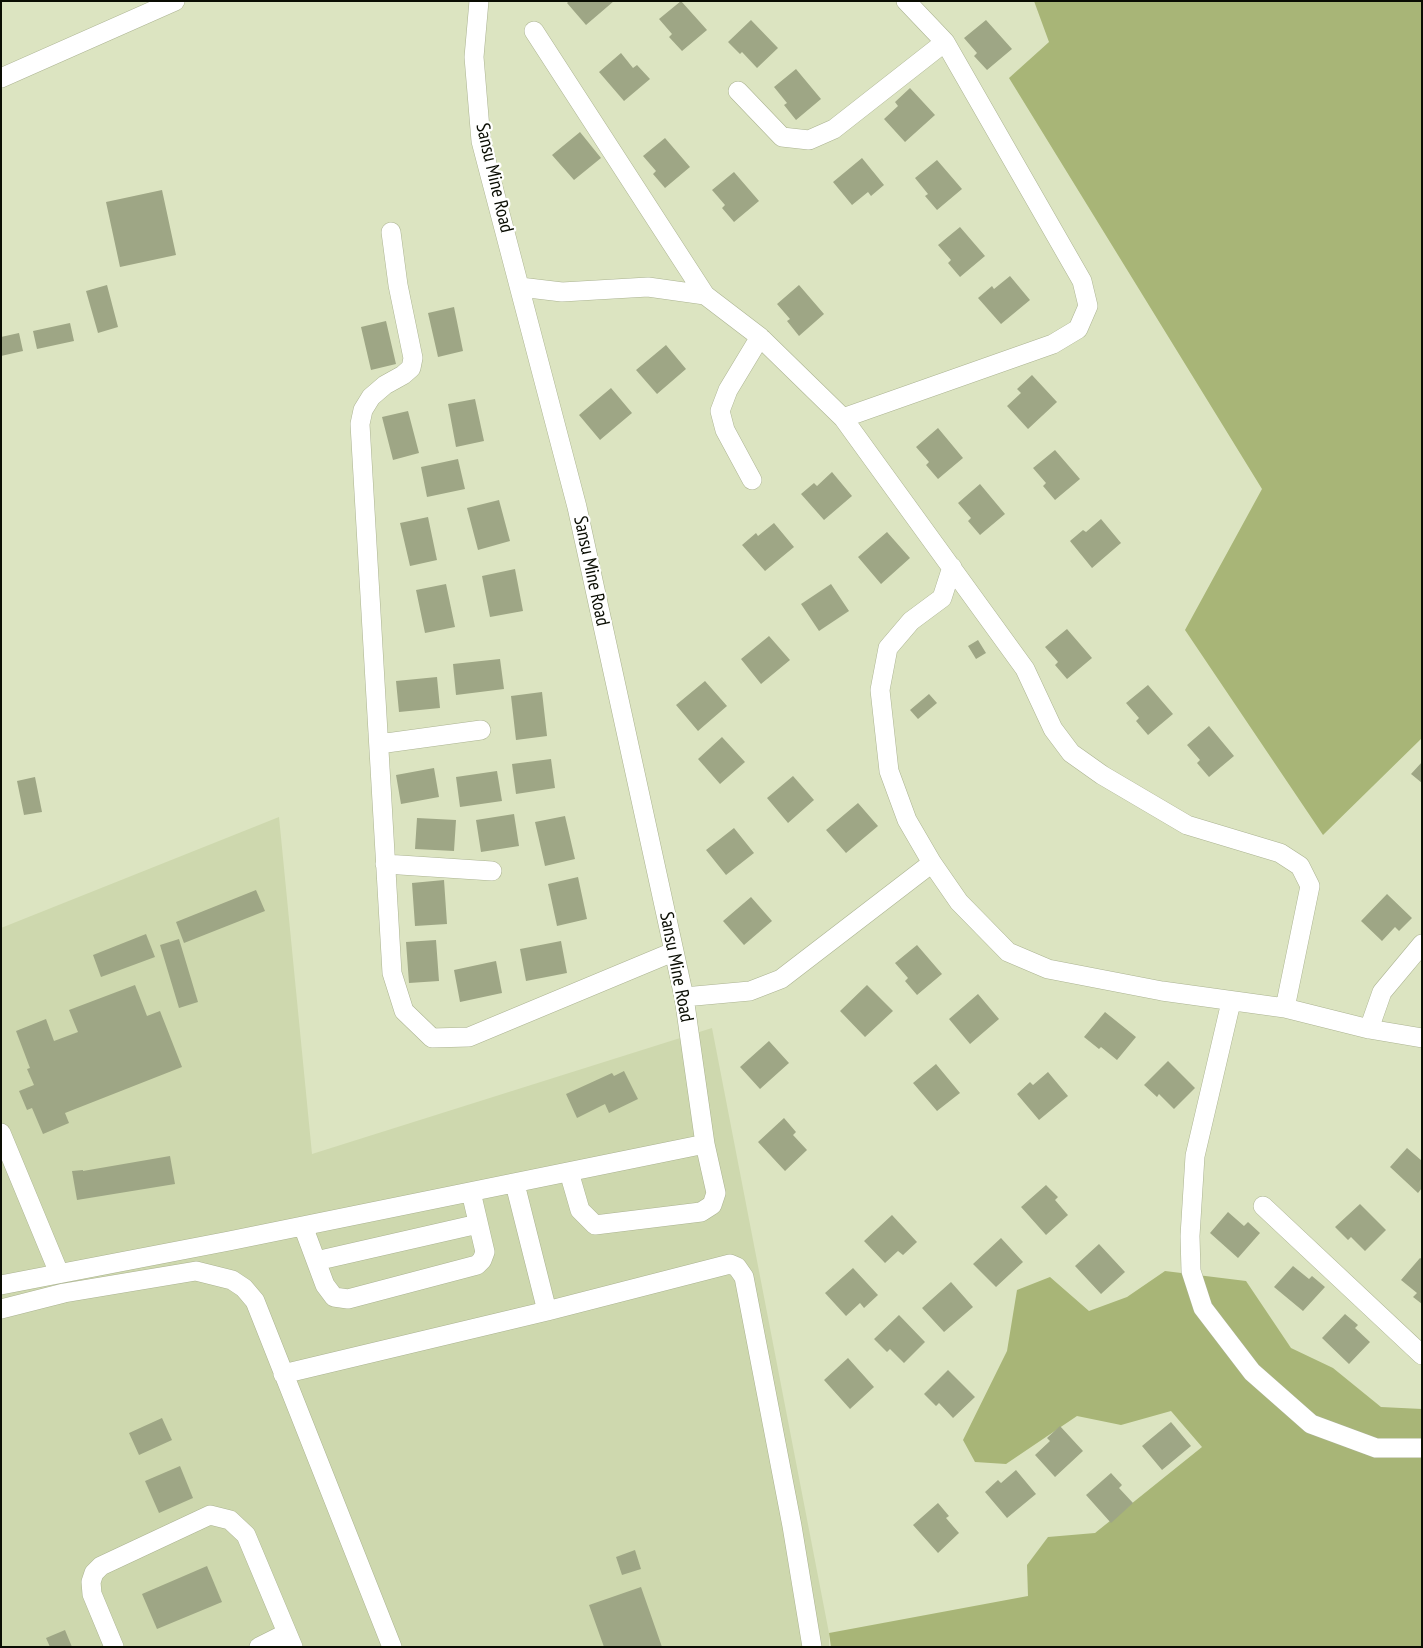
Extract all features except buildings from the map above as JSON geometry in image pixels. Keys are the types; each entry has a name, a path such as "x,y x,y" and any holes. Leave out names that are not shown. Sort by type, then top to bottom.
{"street":[{"path":"1,78 175,1"},
{"name":"Sansu Mine Road","path":"479,1 474,57 482,141 577,507 684,997 705,1144 716,1193 712,1205 701,1212 595,1225 580,1210 569,1172"},
{"path":"843,418 1053,344 1078,329 1088,306 1082,281 945,42 906,1"},
{"path":"534,31 705,295 760,337 843,418 1025,669 1053,729 1071,753 1102,775 1187,825 1280,853 1300,866 1310,886 1285,1008"},
{"path":"738,91 782,137 809,140 834,129 945,42"},
{"path":"391,232 398,285 413,358 412,368 385,385 372,397 363,410 360,424 392,973 404,1011 432,1038 469,1037 673,952"},
{"path":"520,287 562,292 648,287 705,295"},
{"path":"752,480 725,430 720,411 728,390 760,337"},
{"path":"952,567 942,598 912,621 888,648 880,690 889,771 908,820 932,863 959,902 1008,952 1048,969 1162,991 1285,1008 1369,1029 1422,1038"},
{"path":"379,744 481,730"},
{"path":"684,997 750,990 781,979 932,863"},
{"path":"385,864 492,871"},
{"path":"1369,1029 1382,992 1422,944"},
{"path":"1231,1002 1195,1156 1190,1236 1191,1271 1203,1308 1252,1372 1311,1424 1376,1448 1422,1448"},
{"path":"1,1133 59,1274"},
{"path":"1,1285 515,1184 705,1144"},
{"path":"515,1184 547,1311"},
{"path":"303,1226 325,1285 334,1297 348,1299 477,1266 485,1252 472,1192"},
{"path":"1263,1206 1422,1355"},
{"path":"316,1261 478,1224"},
{"path":"283,1374 547,1311 730,1264 737,1267 744,1277 792,1526 812,1647"},
{"path":"1,1309 64,1293 196,1271 232,1280 244,1288 255,1301 392,1647"},
{"path":"114,1647 92,1594 91,1582 94,1573 101,1566 210,1515 230,1520 246,1535 290,1640 258,1647"}],"shaded area":[{"path":"1034,1 1422,1 1422,738 1323,835 1185,630 1262,489 1009,78 1049,42"},
{"path":"279,817 312,1154 712,1028 829,1633 829,1647 1,1647 1,928"},
{"path":"1165,1271 1246,1281 1291,1348 1333,1368 1381,1407 1422,1409 1422,1647 831,1647 829,1633 1028,1596 1027,1565 1048,1537 1095,1533 1202,1447 1171,1411 1121,1425 1077,1416 1006,1464 975,1462 963,1440 1007,1351 1017,1290 1050,1277 1089,1311 1127,1297"}]}
